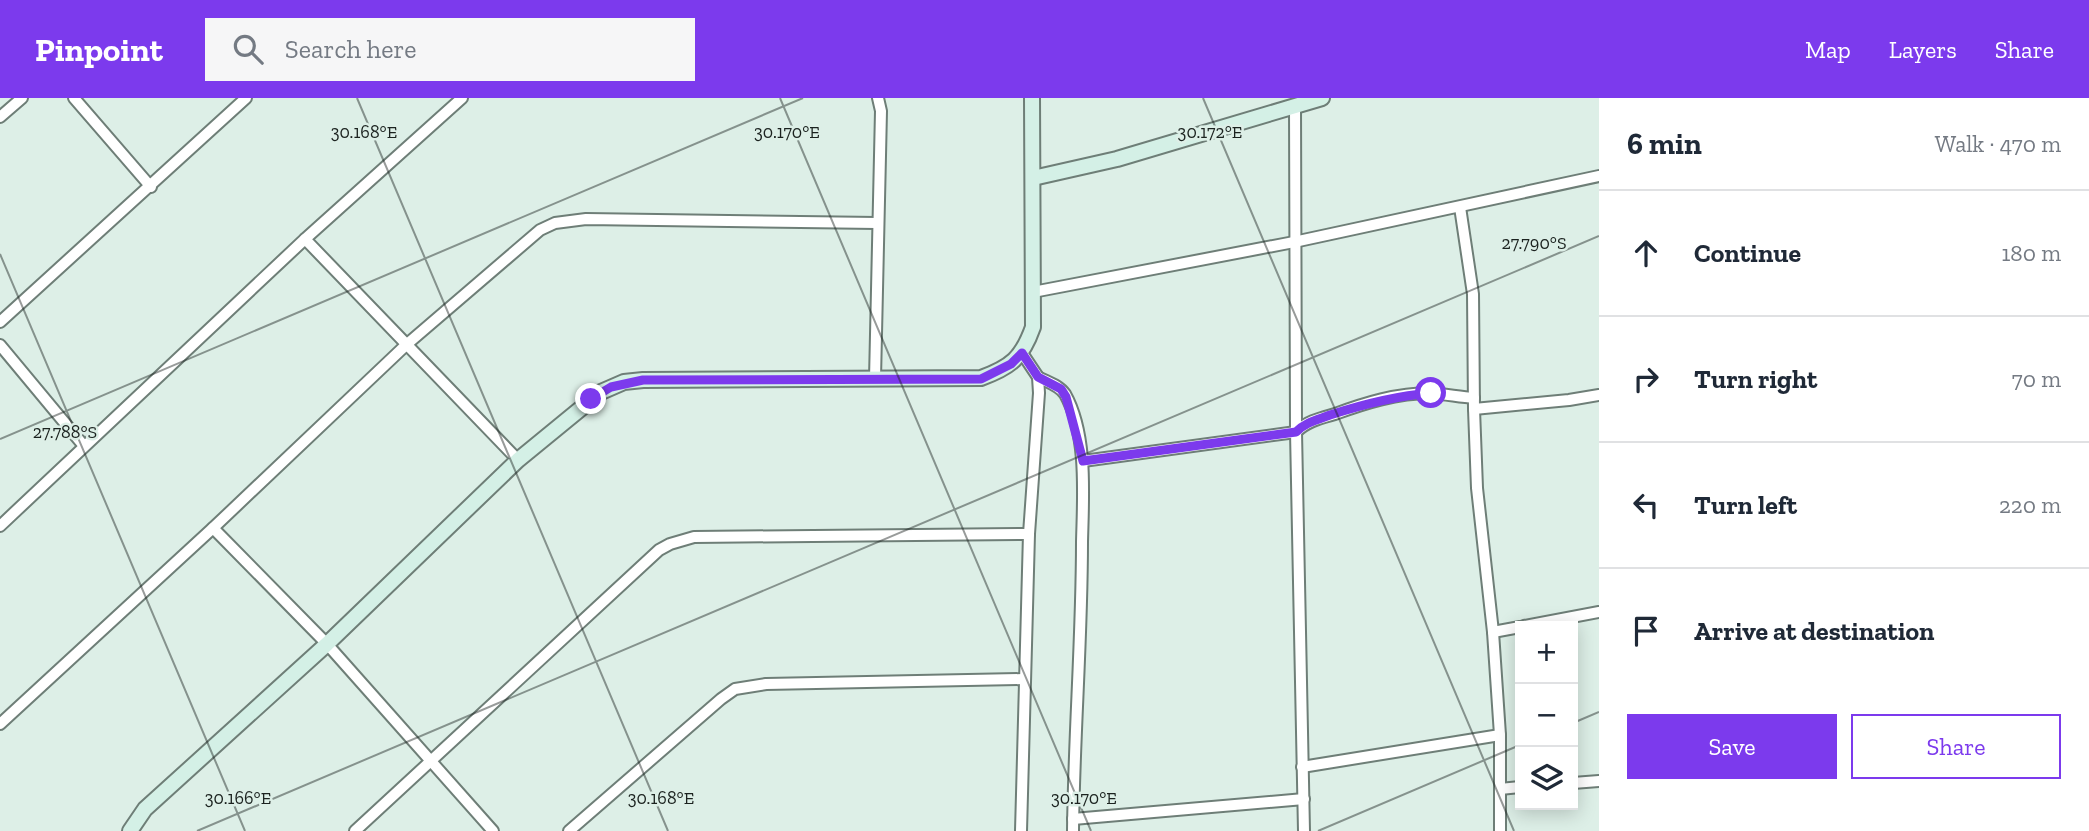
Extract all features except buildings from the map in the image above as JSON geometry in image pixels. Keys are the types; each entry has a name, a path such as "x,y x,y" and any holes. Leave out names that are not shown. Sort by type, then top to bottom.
{"street":[{"path":"0,117 22,98"},
{"path":"74,98 151,187"},
{"path":"0,322 246,98"},
{"path":"0,526 305,239 462,98"},
{"path":"875,379 881,111 878,98"},
{"path":"130,831 145,809 327,644 518,460 601,392 624,382 662,379 981,379 1011,364 1022,353 1033,327 1032,98"},
{"path":"1033,178 1117,159 1322,98"},
{"path":"1295,106 1296,432 1304,831"},
{"path":"1033,292 1294,242 1599,176"},
{"path":"1460,206 1473,294 1478,488 1493,632 1500,736 1500,831"},
{"path":"0,724 406,345 527,240 555,223 586,219 877,223"},
{"path":"305,239 518,460"},
{"path":"0,345 85,446"},
{"path":"1022,353 1038,377 1061,389 1066,397 1083,461 1073,825 1304,799"},
{"path":"1021,831 1024,679 1038,377"},
{"path":"1083,461 1296,432 1302,425 1314,420 1393,397 1431,393 1474,404 1569,400 1599,395"},
{"path":"213,528 327,644 494,831"},
{"path":"355,831 659,551 670,544 694,537 1030,534"},
{"path":"1553,621 1599,612"},
{"path":"1493,632 1515,628"},
{"path":"569,831 735,689 766,684 1024,679"},
{"path":"1301,767 1500,736"},
{"path":"1578,783 1599,781"},
{"path":"1500,789 1515,788"}],"route":[{"path":"591,399 624,382 662,379 981,379 999,372 1022,353 1038,377 1061,389 1066,397 1083,461 1296,432 1302,425 1355,407 1402,395 1431,393"}]}
